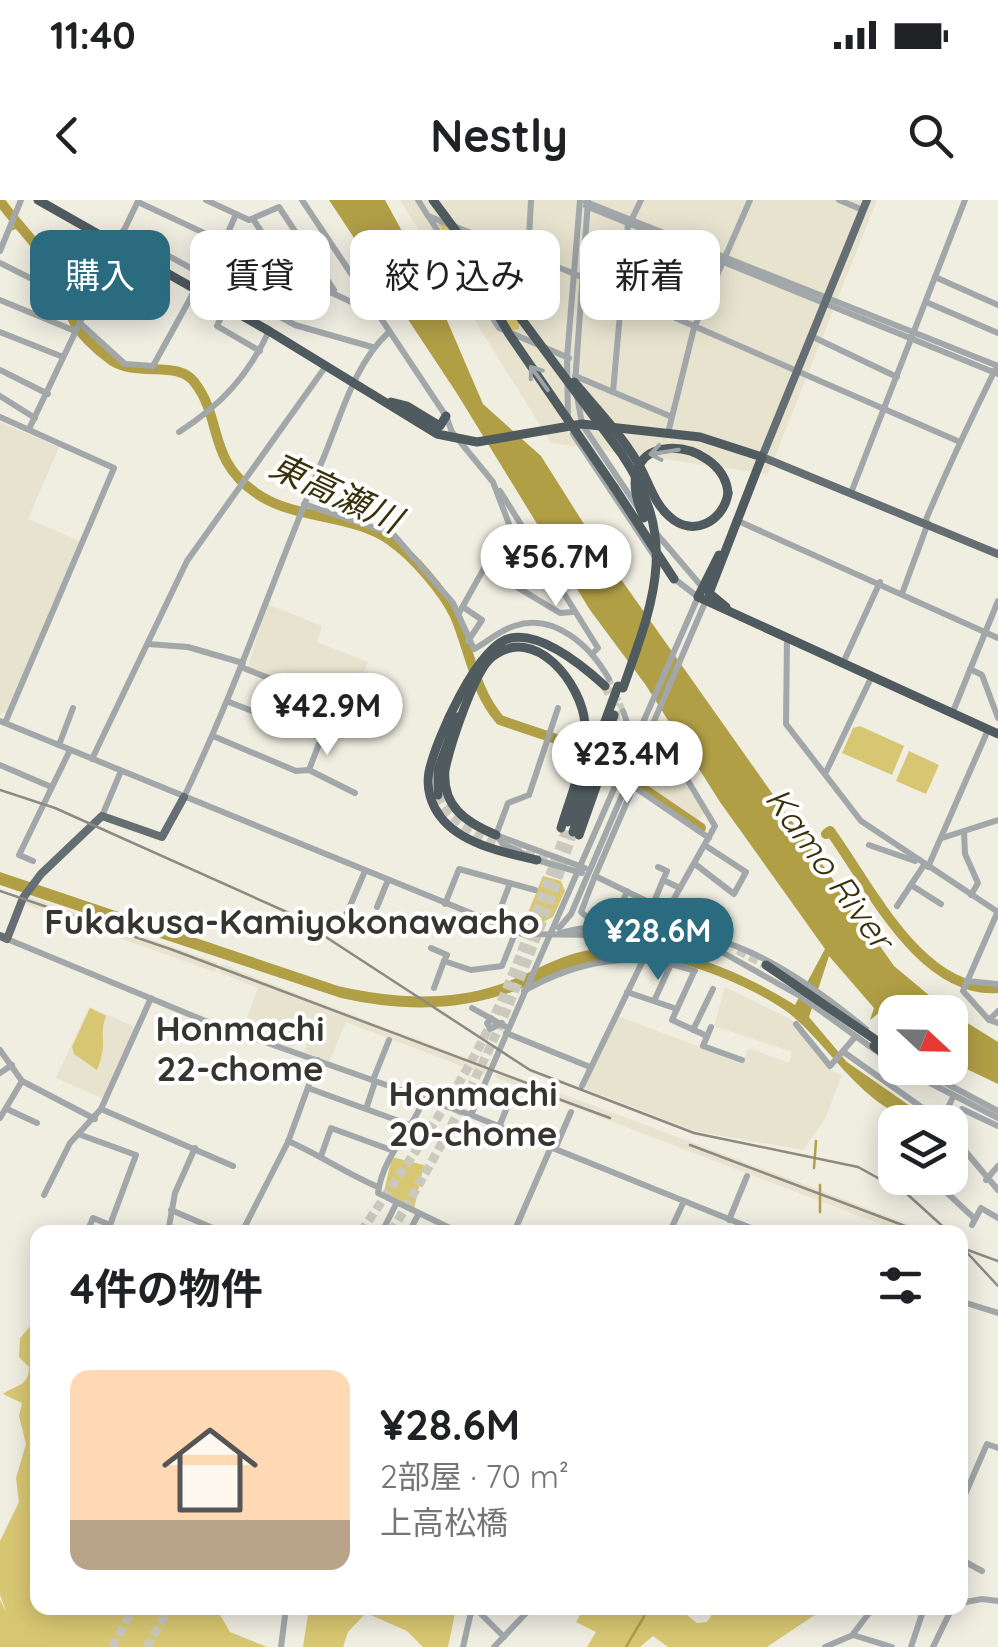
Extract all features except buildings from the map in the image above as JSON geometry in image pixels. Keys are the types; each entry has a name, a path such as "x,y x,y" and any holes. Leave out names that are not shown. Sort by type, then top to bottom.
{"highway":[{"path":"38,200 56,204 96,230"},
{"path":"429,205 618,456 645,508 652,540 649,590 614,685 570,831"},
{"path":"429,205 622,454 651,509 657,539 656,582 614,685"},
{"path":"448,228 509,334 674,579"},
{"path":"250,320 437,434 464,442 582,424 700,438 762,457 704,594 993,732"},
{"path":"525,328 613,427 670,517 689,526 709,523 723,510 728,493 723,474 707,459 677,449 654,451 639,462 633,480 644,518"},
{"path":"388,402 407,406 440,426 446,416"},
{"path":"538,860 472,840 441,818 428,787 433,758 478,670 497,643 521,637 550,647 614,685"},
{"path":"478,670 498,653 527,649 555,664 577,692 584,740 570,831"},
{"path":"438,795 438,770 470,686"},
{"path":"470,686 447,762 445,786 460,815 496,835 488,840 472,840"},
{"path":"570,831 616,730"},
{"path":"766,965 878,1040"},
{"path":"820,1001 878,1049"}],"main road":[{"path":"867,200 762,457 998,554"},
{"path":"3,938 25,894 102,816 162,838 184,797"}],"street":[{"path":"1,246 22,200"},
{"path":"206,200 253,219 260,230"},
{"path":"302,200 350,272"},
{"path":"418,200 478,230"},
{"path":"529,230 531,200"},
{"path":"668,434 694,328 750,200"},
{"path":"838,200 863,210"},
{"path":"852,492 965,200"},
{"path":"124,230 138,201 199,230"},
{"path":"629,230 640,201"},
{"path":"704,594 674,579 624,517 568,426 585,202 997,368 973,423 960,442 903,591"},
{"path":"429,205 499,328 571,359"},
{"path":"253,219 278,207 336,294"},
{"path":"229,230 236,214"},
{"path":"0,264 30,278"},
{"path":"560,269 579,276"},
{"path":"935,278 998,304"},
{"path":"330,291 350,301"},
{"path":"81,324 125,364 154,366 190,299"},
{"path":"0,300 30,312"},
{"path":"926,302 998,333"},
{"path":"50,320 75,331"},
{"path":"29,430 83,320"},
{"path":"220,320 217,326 260,350"},
{"path":"286,320 372,348"},
{"path":"382,320 494,482 598,648 593,653"},
{"path":"612,392 619,320"},
{"path":"677,320 960,442"},
{"path":"286,341 295,325"},
{"path":"179,432 208,413 252,368 269,331"},
{"path":"0,332 63,357"},
{"path":"184,797 229,702 355,382 372,348 389,332"},
{"path":"811,336 897,377"},
{"path":"571,359 582,424 644,518 704,594"},
{"path":"92,759 187,561 326,365"},
{"path":"0,370 48,394"},
{"path":"574,375 672,417"},
{"path":"0,396 35,418"},
{"path":"0,417 114,468 2,722 516,931 552,936 656,936 703,944 752,966 878,1052"},
{"path":"494,482 509,524 461,610 468,641 477,648 501,631 536,623 560,629 593,653 614,685"},
{"path":"304,506 394,534 461,610 482,620 468,641"},
{"path":"736,520 903,591 998,638"},
{"path":"485,568 560,613 572,612"},
{"path":"843,663 880,582"},
{"path":"552,936 571,914 634,786 650,722 704,594"},
{"path":"952,714 998,602"},
{"path":"787,636 784,718 861,821 997,916 965,984"},
{"path":"148,644 188,647 334,704 308,770"},
{"path":"970,670 982,675 998,718"},
{"path":"826,772 872,676"},
{"path":"229,702 321,738"},
{"path":"58,745 73,708"},
{"path":"496,835 508,803 529,795 558,708"},
{"path":"582,1086 667,911 715,826 649,734 626,727 623,711"},
{"path":"897,906 941,838 993,732"},
{"path":"472,1115 505,1028 649,734"},
{"path":"649,734 592,874 581,912 587,917 649,914 667,871 658,867"},
{"path":"214,736 296,771 308,770 354,793"},
{"path":"33,861 19,855 49,786 70,750"},
{"path":"0,765 49,786"},
{"path":"102,816 121,771"},
{"path":"634,786 746,872 734,894 695,864"},
{"path":"941,838 998,820"},
{"path":"964,832 965,854 978,883 970,895"},
{"path":"496,835 503,844 538,860 581,869"},
{"path":"496,835 581,869 667,911"},
{"path":"869,845 923,864"},
{"path":"445,904 459,869 535,890"},
{"path":"338,934 365,871"},
{"path":"378,906 388,880"},
{"path":"663,880 680,888"},
{"path":"495,923 510,883"},
{"path":"911,885 941,904"},
{"path":"616,916 626,891"},
{"path":"571,914 575,925 586,928"},
{"path":"552,936 586,928 660,926 716,936 775,963 878,1039"},
{"path":"444,961 472,970 502,966 516,931"},
{"path":"3,938 151,998 472,1115 742,1225"},
{"path":"431,948 447,955 434,988"},
{"path":"525,989 586,964 615,959 671,964 694,973 672,1020 708,1036"},
{"path":"654,1001 671,964"},
{"path":"965,984 998,984"},
{"path":"965,984 989,1020 998,1023"},
{"path":"694,1030 713,989"},
{"path":"627,992 677,1009"},
{"path":"44,1195 70,1143 102,1110 151,998"},
{"path":"472,1008 505,1028 590,1067"},
{"path":"989,1020 998,1011"},
{"path":"796,1024 830,1065 844,1054 855,1037"},
{"path":"711,1027 703,1046 742,1060"},
{"path":"366,1109 389,1040"},
{"path":"0,1050 22,1081 96,1119"},
{"path":"844,1054 919,1105"},
{"path":"246,1225 288,1141 318,1060"},
{"path":"0,1073 12,1065"},
{"path":"0,1118 22,1081"},
{"path":"936,1085 998,1111"},
{"path":"941,1085 998,1122"},
{"path":"308,1088 410,1124"},
{"path":"950,1105 954,1094"},
{"path":"499,1127 512,1095"},
{"path":"378,1190 391,1150 424,1099"},
{"path":"7,1109 37,1124"},
{"path":"102,1110 233,1166"},
{"path":"968,1111 998,1122"},
{"path":"517,1225 571,1112"},
{"path":"321,1156 331,1128 391,1150"},
{"path":"80,1135 136,1155 112,1225"},
{"path":"288,1141 321,1156 326,1165 378,1190 396,1204 442,1225"},
{"path":"169,1225 194,1148"},
{"path":"968,1156 998,1190"},
{"path":"986,1180 998,1166"},
{"path":"729,1220 747,1176"},
{"path":"947,1195 973,1222 981,1208 998,1218"},
{"path":"673,1225 684,1201"},
{"path":"386,1225 396,1204"},
{"path":"171,1210 206,1225"},
{"path":"413,1225 418,1215"},
{"path":"968,1304 998,1313"},
{"path":"968,1476 987,1444 998,1448"},
{"path":"968,1562 982,1570"},
{"path":"968,1602 982,1598 998,1601"},
{"path":"281,1647 285,1615"},
{"path":"463,1647 472,1615"},
{"path":"481,1615 504,1637"},
{"path":"494,1647 524,1615"},
{"path":"825,1647 853,1634 868,1615"},
{"path":"911,1647 922,1615"},
{"path":"933,1647 949,1615"},
{"path":"853,1634 892,1647"}],"shaded area":[{"path":"329,200 385,200 401,230 350,230"},
{"path":"400,200 877,200 768,474 551,443 475,320 560,320 560,230 419,230"},
{"path":"437,222 458,230 442,230"},
{"path":"408,320 447,320 483,404 541,456 601,551 894,966 929,995 878,995 878,1014 870,1020 874,1008 829,956 809,1017 847,1062 909,1105 883,1105 870,1096 803,1025 775,1004 736,983 682,964 653,958 604,959 473,1002 435,1007 379,1005 341,998 0,885 0,872 338,986 378,993 459,994 509,981 584,951 639,947 694,957 746,978 795,1005 825,949 720,802 645,684 590,610"},
{"path":"500,320 520,320 519,329 510,331"},
{"path":"0,422 59,447 28,519 80,541 8,712 0,714"},
{"path":"267,604 322,626 317,642 368,662 350,707 248,667"},
{"path":"860,726 904,746 892,775 842,753 853,728"},
{"path":"658,741 704,813 698,820 639,783"},
{"path":"909,751 939,765 926,794 896,781"},
{"path":"543,876 561,881 565,891 553,917 539,924 525,920"},
{"path":"28,896 218,963 215,972 24,904"},
{"path":"222,964 488,1066 485,1075 346,1022 329,1062 304,1052 308,1042 298,1037 293,1048 243,1028 258,988 219,972"},
{"path":"725,987 792,1020 830,1070 842,1075 825,1119 803,1150 695,1131 584,1088 618,1016 742,1063 749,1048 789,1063 792,1052 714,1026"},
{"path":"89,1007 135,1027 103,1099 56,1078"},
{"path":"90,1008 106,1016 97,1070 74,1054 72,1047"},
{"path":"968,1023 998,1042 998,1084 968,1070"},
{"path":"498,1070 909,1225 883,1225 495,1077"},
{"path":"392,1157 424,1165 414,1209 383,1196"},
{"path":"30,1326 30,1615 220,1615 230,1632 267,1647 0,1647 0,1600 6,1612 0,1595 0,1541 19,1502 16,1478 26,1444 19,1416 22,1403 3,1394 27,1378 29,1367 19,1357 20,1338"},
{"path":"308,1615 364,1615 348,1632 343,1647 303,1647"},
{"path":"371,1615 455,1615 448,1647 423,1647 407,1631"},
{"path":"580,1615 687,1615 697,1623 707,1622 712,1615 815,1615 767,1647 668,1647 653,1636 640,1647 587,1647 596,1632 576,1622"}],"waterway":[{"name":"東高瀬川","path":"0,201 57,273 74,321 94,346 122,365 188,376 204,397 230,467 256,493 288,508 376,532 400,548 427,575 450,607 478,683 500,720 580,747"},
{"name":"東高瀬川","path":"13,229 19,225"},
{"name":"東高瀬川","path":"638,785 701,828"},
{"name":"Kamo River","path":"826,834 830,831 880,906 922,955 945,974 970,985 998,988"},
{"path":"814,1168 816,1141"},
{"path":"820,1185 820,1212"},
{"path":"626,1647 645,1615"}],"tunnel":[{"path":"609,679 623,711"},
{"path":"605,686 615,706 616,730"},
{"path":"438,795 447,810 474,831 558,862"},
{"path":"366,1225 477,1051 514,970 566,830"},
{"path":"395,1225 446,1136 494,1038 537,937 573,832"},
{"path":"662,911 715,937"},
{"path":"738,950 766,965"},
{"path":"112,1647 130,1615"},
{"path":"147,1647 165,1615"}],"railway":[{"path":"0,790 55,808 289,913 530,1070 694,1133 858,1167 907,1194 941,1225"},
{"path":"0,891 173,950 540,1088"},
{"path":"526,1087 610,1118"},
{"path":"690,1145 902,1225"},
{"path":"968,1250 998,1261"},
{"path":"968,1254 998,1286"}],"district":[{"name":"Fukakusa-Kamiyokonawacho","path":"292,921"},
{"name":"Honmachi 22-chome","path":"240,1048"},
{"name":"Honmachi 20-chome","path":"473,1113"}]}
